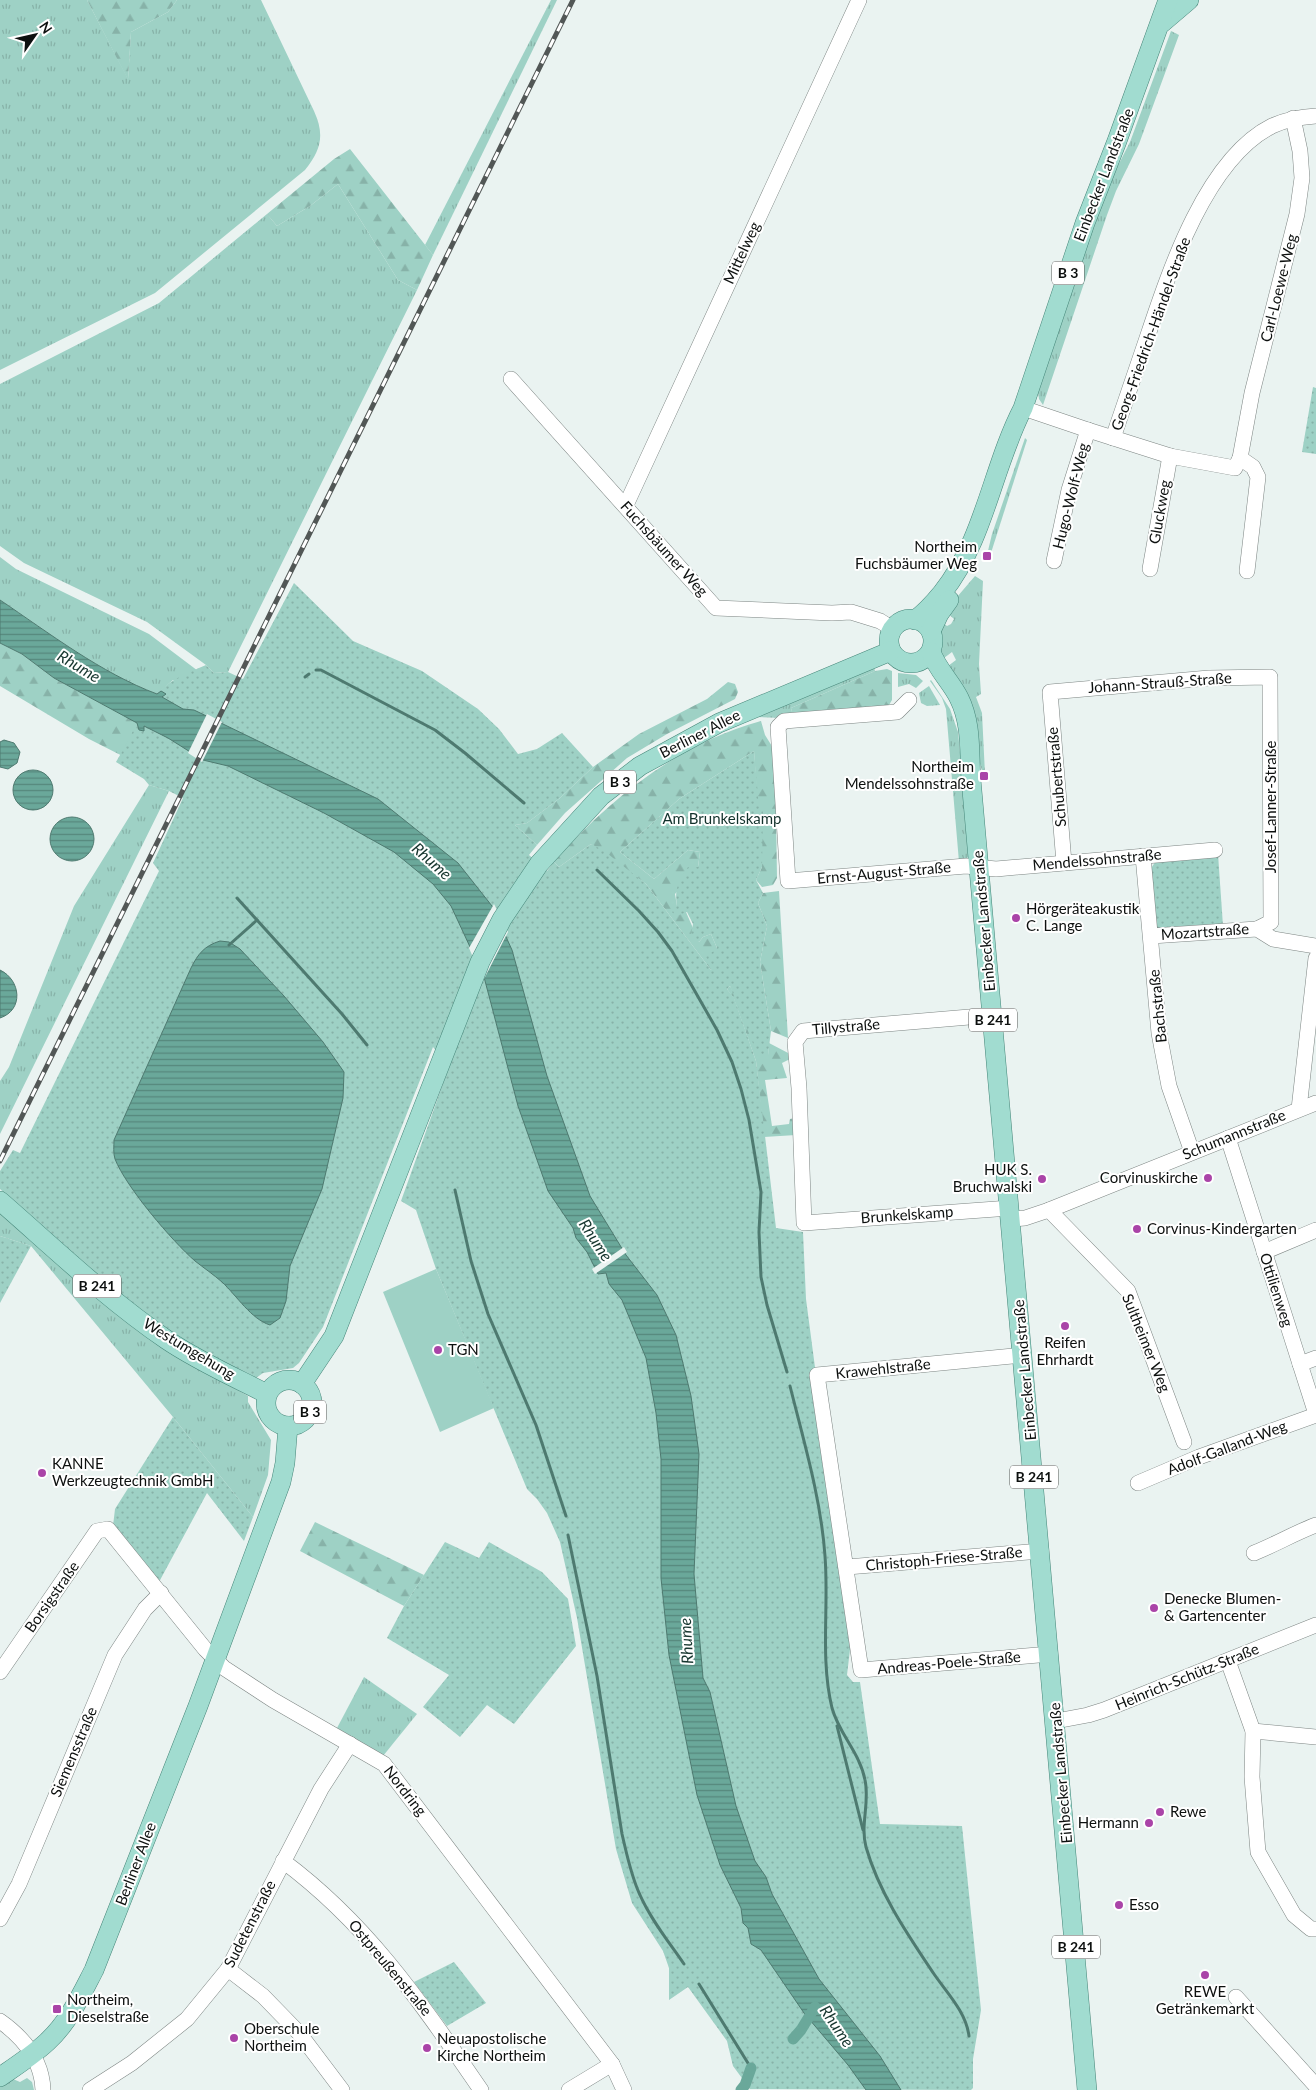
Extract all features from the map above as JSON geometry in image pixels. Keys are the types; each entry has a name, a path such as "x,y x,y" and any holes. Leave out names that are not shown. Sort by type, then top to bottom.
{"main road":[{"path":"1152,0 1159,25 1175,9 1189,0"},
{"name":"Einbecker Landstraße","path":"915,620 927,612 947,586 966,556 975,537 1011,430 1023,408 1085,224 1168,0"},
{"name":"Einbecker Landstraße","path":"931,631 939,614 962,582 985,541 1022,434 1023,408"},
{"path":"915,620 924,624 931,631 933,642 931,652 922,661 915,663 901,661 891,650 890,636 893,629 902,621 915,620"},
{"name":"Berliner Allee","path":"302,1384 334,1336 378,1228 480,962 502,919 539,864 601,796 640,766 719,723 891,650"},
{"name":"Einbecker Landstraße","path":"931,652 934,661 960,699 970,744 1087,2090"},
{"name":"Einbecker Landstraße","path":"915,663 931,674 948,694 956,708 962,722 971,769"},
{"name":"Westumgehung","path":"0,1201 90,1281 167,1340 202,1361 267,1394"},
{"name":"B 3","path":"285,1380 294,1380 302,1384 310,1396 310,1410 302,1422 288,1426 276,1422 266,1406 267,1394 273,1386 285,1380"},
{"name":"B 3","path":"214,1659 281,1482 285,1463 288,1426"},
{"name":"Berliner Allee","path":"33,2054 48,2041 67,2018 94,1970 214,1659"},
{"name":"B 3","path":"0,2077 33,2054"}],"street":[{"name":"Mittelweg","path":"626,505 858,0"},
{"name":"Georg-Friedrich-Händel-Straße","path":"1113,438 1180,245 1205,197 1224,169 1248,143 1270,127 1293,118 1316,116"},
{"name":"Carl-Loewe-Weg","path":"1240,458 1252,393 1297,214 1302,178 1300,151 1293,118"},
{"name":"Fuchsbäumer Weg","path":"511,379 626,505 716,608 832,613 851,612 880,621 893,629"},
{"path":"1023,408 1170,456 1236,468 1240,458 1253,467 1258,477 1247,571"},
{"name":"Hugo-Wolf-Weg","path":"1054,561 1069,490 1088,430"},
{"name":"Gluckweg","path":"1150,569 1170,456"},
{"name":"Johann-Strauß-Straße","path":"1050,692 1209,678 1270,677"},
{"name":"Josef-Lanner-Straße","path":"1257,929 1271,922 1270,677"},
{"name":"Schubertstraße","path":"1050,692 1064,863"},
{"name":"Ernst-August-Straße","path":"909,700 897,712 784,721 778,727 788,881 966,866 980,868"},
{"name":"Mendelssohnstraße","path":"980,868 996,869 1215,850"},
{"name":"Bachstraße","path":"1143,856 1159,1033 1169,1086 1192,1152"},
{"name":"Mozartstraße","path":"1151,936 1257,929 1273,939 1316,946"},
{"path":"1299,1109 1316,958"},
{"name":"Tillystraße","path":"804,1223 799,1088 795,1042 803,1031 993,1015"},
{"name":"Schumannstraße","path":"1010,1213 1025,1218 1049,1210 1316,1103"},
{"name":"Ottilienweg","path":"1228,1138 1316,1414"},
{"name":"Sultheimer Weg","path":"1049,1210 1128,1291 1184,1442"},
{"name":"Brunkelskamp","path":"804,1223 1010,1213"},
{"path":"1264,1252 1316,1230"},
{"name":"Krawehlstraße","path":"847,1567 817,1375 1023,1355"},
{"path":"1300,1364 1316,1358"},
{"name":"Adolf-Galland-Weg","path":"1138,1483 1199,1456 1316,1414"},
{"path":"1254,1553 1287,1540 1295,1533 1316,1525"},
{"name":"Nordring","path":"108,1529 214,1659 250,1686 384,1764 612,2064 624,2090"},
{"name":"Borsigstraße","path":"0,1672 97,1531 108,1529"},
{"name":"Christoph-Friese-Straße","path":"847,1567 1041,1551"},
{"name":"Andreas-Poele-Straße","path":"847,1567 861,1670 1050,1654"},
{"name":"Siemensstraße","path":"0,1919 19,1884 115,1655 145,1609 161,1593"},
{"name":"Heinrich-Schütz-Straße","path":"1056,1721 1104,1710 1316,1625"},
{"path":"1228,1661 1253,1732 1252,1777 1258,1852 1294,1915 1311,1929 1316,1929"},
{"path":"1253,1732 1316,1737"},
{"name":"Sudetenstraße","path":"90,2090 132,2062 187,2019 228,1969 321,1789 350,1744"},
{"name":"Ostpreußenstraße","path":"283,1861 312,1883 370,1941 419,1999 481,2090"},
{"path":"228,1969 262,1996 298,2033 342,2090"},
{"path":"1236,1997 1316,2086"},
{"path":"0,2021 19,2036 33,2054 39,2067 43,2090"},
{"path":"570,2090 612,2064"}],"green space":[{"path":"0,0 87,0 128,79 131,32 168,12 177,0 261,0 314,111 319,128 320,142 315,156 305,170 155,293 0,370"},
{"path":"87,0 177,0 168,12 131,32 128,80"},
{"path":"551,0 557,0 433,255 425,245"},
{"path":"1171,31 1179,35 1139,144 1116,191 1107,215 1043,405 1039,399 1038,392 1105,191 1130,142"},
{"path":"350,149 433,255 417,290 398,280 338,184 310,206 277,226 267,214 334,159"},
{"path":"338,184 398,280 417,290 228,672 214,673 206,665 147,622 24,563 0,546 0,384 159,303 267,214 277,226 310,206"},
{"path":"1313,387 1316,388 1316,454 1302,452"},
{"path":"1025,438 1027,440 990,556 987,555 992,534"},
{"path":"0,557 16,569 149,634 218,686 173,680 157,694 96,664 0,600"},
{"path":"975,576 983,581 979,664 981,694 976,697 982,713 985,774 983,774 944,669 956,660 952,652 940,661 937,636 940,620 947,626 954,619 945,611"},
{"name":"Am Brunkelskamp","path":"294,583 353,641 422,671 478,709 499,729 518,754 537,749 562,733 593,767 560,798 527,823 515,825 537,845 529,855 547,871 554,862 559,867 591,844 603,850 646,884 711,970 713,968 706,957 717,948 711,934 703,937 699,942 691,935 693,924 687,912 676,916 672,912 677,906 676,894 680,881 688,867 698,867 700,852 688,850 654,879 620,852 679,799 754,751 759,807 763,809 762,867 756,880 763,893 758,903 767,926 760,962 771,1031 768,1055 758,1056 730,986 727,989 734,998 756,1061 776,1228 803,1232 806,1299 851,1641 847,1675 853,1682 860,1682 880,1824 962,1826 981,2010 973,2059 973,2088 971,2090 750,2089 733,2066 727,2041 688,1987 669,2000 669,1968 663,1951 632,1903 616,1849 577,1618 560,1542 547,1513 527,1489 436,1269 416,1210 401,1201 449,1067 433,1047 323,1327 299,1363 293,1368 263,1373 256,1378 219,1362 184,1343 151,1321 119,1296 0,1189 0,1171 13,1150 20,1153 159,871 153,863 183,798 169,791 149,785 144,779 116,762 147,706 164,687 174,680 206,665 214,673 228,672 243,679"},
{"path":"0,643 22,654 54,678 138,723 156,773 89,739 0,686"},
{"path":"874,667 875,671 791,708 793,716 782,718 755,717"},
{"path":"887,669 892,671 892,700 889,705 793,716 791,708 875,671"},
{"path":"898,673 916,675 923,681 916,688 909,684 898,687"},
{"path":"931,680 950,709 958,732 970,855 963,862 959,862 946,709 942,698"},
{"path":"728,682 735,684 738,692 735,699 667,734 627,758 565,813 537,845 515,825 527,823 560,798 593,767 639,734 707,699"},
{"path":"929,686 940,705 927,706 921,703 919,693"},
{"path":"761,721 765,735 775,751 777,878 773,885 762,887 756,880 762,867 754,751 679,799 620,852 654,879 688,850 700,852 698,867 675,894 677,906 686,912 699,942 703,937 711,934 717,948 714,969 711,970 646,884 591,844 559,867 554,862 598,816 647,776 702,743"},
{"path":"149,785 169,791 0,1134 0,1081 9,1067 74,906"},
{"path":"1218,854 1223,926 1161,931 1153,924 1149,871 1156,861"},
{"path":"779,891 788,1038 771,1031 760,962 767,926 758,903 763,893"},
{"path":"730,986 768,1055 769,1043 790,1054 790,1059 782,1063 787,1078 765,1080 772,1126 789,1124 790,1119 795,1118 796,1135 764,1137 756,1061 734,999 727,989"},
{"path":"0,1211 185,1360 248,1396 248,1402 271,1440 268,1475 253,1517 31,1246 0,1236"},
{"path":"0,1236 31,1246 0,1303"},
{"name":"TGN","path":"436,1269 494,1408 440,1432 383,1292"},
{"path":"173,1417 253,1517 244,1541 207,1493 159,1582 113,1526 115,1509"},
{"path":"315,1522 424,1575 404,1606 300,1551"},
{"path":"445,1542 479,1558 489,1542 542,1572 568,1599 576,1646 514,1724 487,1705 460,1737 423,1707 449,1675 387,1638 404,1606"},
{"path":"364,1677 417,1714 383,1756 337,1728"},
{"path":"454,1962 486,2003 447,2026 414,1982"},
{"path":"27,2078 32,2082 34,2090 0,2090 0,2087 13,2079 20,2082"}],"water":[{"name":"Rhume","path":"0,600 96,664 116,675 157,694 161,691 166,694 162,697 183,709 194,710 378,799 458,863 492,906 512,950 547,1076 590,1196 626,1255 657,1295 676,1335 691,1396 699,1454 694,1574 703,1678 710,1692 736,1806 755,1861 766,1877 772,1894 819,1979 880,2056 901,2090 866,2090 848,2065 804,2013 761,1950 751,1944 748,1928 743,1923 741,1908 720,1865 697,1795 669,1655 661,1578 661,1459 656,1413 646,1358 622,1300 609,1284 606,1273 598,1274 587,1252 576,1238 573,1228 548,1191 518,1106 484,977 451,906 433,884 394,852 324,813 228,766 203,760 168,738 144,726 144,731 139,730 137,723 54,678 22,654 0,643"},
{"path":"4,740 14,743 20,752 17,763 8,769 0,767 0,742"},
{"path":"33,770 47,776 53,790 47,804 33,810 19,804 13,790 19,776"},
{"path":"68,817 76,817 88,823 94,839 88,855 76,861 68,861 56,855 50,843 50,835 56,823"},
{"path":"220,941 229,942 240,949 284,996 323,1042 344,1072 343,1098 322,1189 290,1266 286,1301 280,1318 270,1325 250,1312 222,1282 195,1261 174,1241 129,1184 114,1154 114,1140 191,968 202,951"},
{"path":"0,970 12,981 16,987 17,995 13,1009 0,1018"}],"pier":[{"path":"207,714 222,722 202,762 188,753"},
{"path":"494,904 508,932 483,981 469,948"},
{"path":"624,1247 627,1252 595,1274 592,1269"}],"waterway":[{"path":"316,670 321,670 435,730 524,803"},
{"path":"305,677 309,674"},
{"path":"597,870 639,911 672,951 717,1030 732,1062 749,1120 761,1192 759,1232 761,1277 767,1305 787,1372"},
{"path":"237,898 342,1014 367,1045"},
{"path":"229,945 257,920"},
{"path":"455,1190 471,1261 488,1314 536,1425 566,1516"},
{"path":"790,1386 811,1471 823,1535 826,1575 826,1670 828,1689 835,1717 859,1761 865,1780 864,1839 866,1847 886,1897 914,1944 960,2011 969,2036"},
{"path":"568,1535 597,1676 622,1834 630,1865 644,1904 684,1964"},
{"path":"837,1726 863,1830"},
{"path":"699,1984 751,2068"},
{"name":"Rhume","path":"793,2039 815,2007"},
{"path":"741,2090 745,2085 751,2068"}],"railway":[{"path":"0,1161 573,0"}],"place":[{"name":"Northeim Fuchsbäumer Weg","path":"987,556"},
{"name":"Northeim Mendelssohnstraße","path":"984,776"},
{"name":"Hörgeräteakustik C. Lange","path":"1016,918"},
{"name":"Corvinuskirche","path":"1208,1178"},
{"name":"HUK S. Bruchwalski","path":"1042,1179"},
{"name":"Corvinus-Kindergarten","path":"1137,1229"},
{"name":"Reifen Ehrhardt","path":"1065,1326"},
{"name":"TGN","path":"438,1350"},
{"name":"KANNE Werkzeugtechnik GmbH","path":"42,1473"},
{"name":"Denecke Blumen- & Gartencenter","path":"1154,1608"},
{"name":"Rewe","path":"1160,1812"},
{"name":"Hermann","path":"1149,1823"},
{"name":"Esso","path":"1119,1905"},
{"name":"REWE Getränkemarkt","path":"1205,1975"},
{"name":"Northeim, Dieselstraße","path":"57,2009"},
{"name":"Oberschule Northeim","path":"234,2038"},
{"name":"Neuapostolische Kirche Northeim","path":"427,2048"}]}
